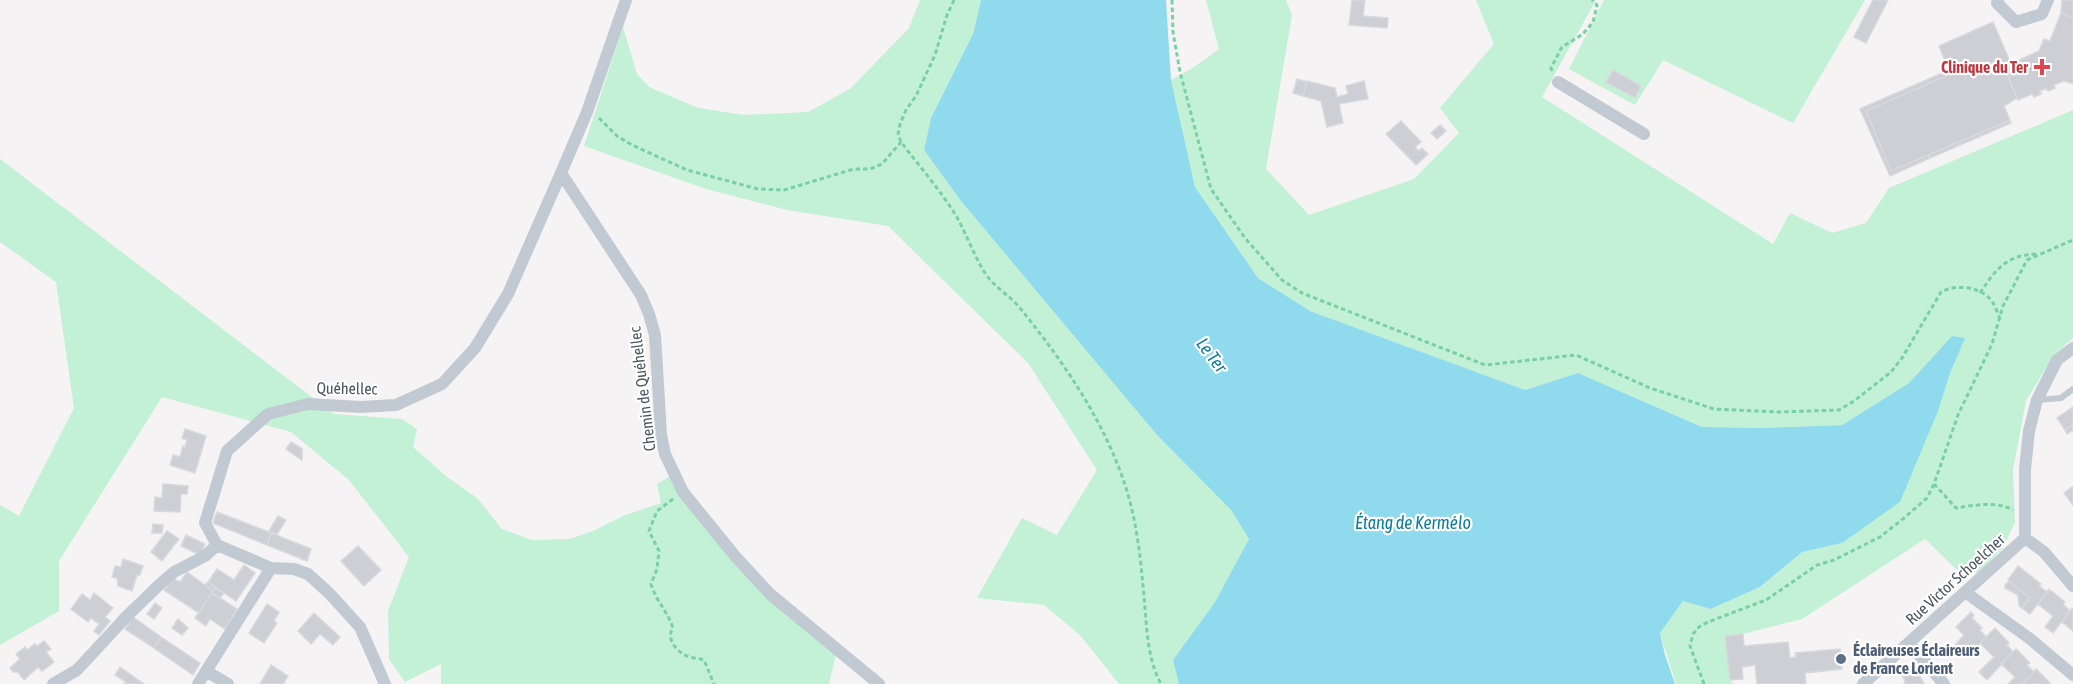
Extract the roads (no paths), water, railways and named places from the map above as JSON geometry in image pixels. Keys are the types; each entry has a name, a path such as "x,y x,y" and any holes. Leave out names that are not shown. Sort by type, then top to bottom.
{"street":[{"name":"Quéhellec","path":"217,545 205,523 227,451 268,414 308,404 361,407 396,405 442,384 476,348 508,294 561,173 587,112 626,0"},
{"path":"1998,0 1997,3 2016,22 2042,14 2048,0"},
{"path":"1558,82 1644,134"},
{"name":"Chemin de Quéhellec","path":"561,173 641,295 650,314 656,335 661,435 665,454 684,492 735,556 770,594 879,684"},
{"name":"Rue Victor Schoelcher","path":"1863,684 2025,538 2025,469 2037,400 2058,360 2073,348"},
{"path":"2025,538 2044,552 2073,586"},
{"path":"53,684 77,670 174,572 205,556 217,545 271,568 294,568 308,574 360,627 385,684"},
{"path":"198,684 271,568"},
{"path":"1965,592 2029,638 2073,675"},
{"path":"1909,643 1944,684"},
{"path":"206,671 228,684"}],"lane":[{"path":"2037,400 2061,398 2073,389"}],"water":[{"name":"Étang de Kermélo","path":"981,0 1166,0 1171,80 1195,187 1258,278 1310,311 1525,390 1578,373 1702,427 1763,428 1842,425 1909,383 1952,336 1965,338 1900,502 1842,543 1802,552 1760,587 1711,609 1683,601 1660,633 1675,684 1179,684 1173,660 1215,602 1249,539 1231,510 1157,435 961,201 924,150 931,118 973,34"}],"place":[{"name":"Clinique du Ter","path":"2042,67"},
{"name":"Éclaireuses Éclaireurs de France Lorient","path":"1841,659"}],"water label":[{"name":"Le Ter","path":"1212,355"}]}
